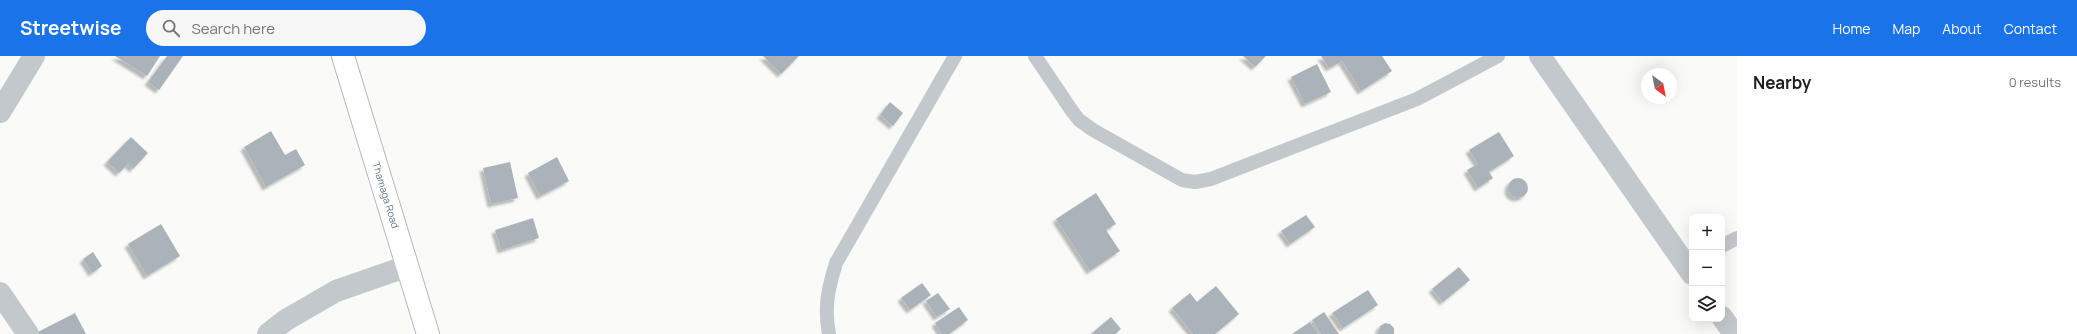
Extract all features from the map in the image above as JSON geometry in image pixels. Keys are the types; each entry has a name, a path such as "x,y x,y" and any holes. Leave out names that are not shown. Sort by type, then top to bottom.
{"main road":[{"name":"Thamaga Road","path":"343,56 428,334"}],"street":[{"path":"0,112 34,56"},
{"path":"1540,56 1689,265"},
{"path":"268,334 286,320 336,290 408,266"},
{"path":"0,294 28,334"},
{"path":"1725,321 1734,334"}],"lane":[{"path":"829,334 826,317 828,290 836,263 955,56"},
{"path":"1035,56 1079,120 1092,130 1182,180 1195,182 1211,179 1417,99 1498,56"},
{"path":"1725,244 1737,238"}],"building":[{"path":"115,56 160,56 147,76"},
{"path":"167,56 183,56 159,90 148,82"},
{"path":"763,56 799,56 781,74"},
{"path":"1243,56 1266,56 1255,67"},
{"path":"1321,56 1382,56 1392,71 1361,91 1342,61 1329,68"},
{"path":"1317,64 1331,92 1305,104 1291,77"},
{"path":"890,102 903,113 893,126 880,115"},
{"path":"271,131 285,155 296,149 305,165 266,187 244,147"},
{"path":"1499,132 1514,156 1489,172 1493,178 1478,188 1467,170 1478,164 1469,150"},
{"path":"131,137 148,153 133,169 128,164 119,173 107,162"},
{"path":"557,157 569,181 540,196 528,173"},
{"path":"510,162 518,198 491,204 483,168"},
{"path":"1518,178 1525,181 1528,188 1525,195 1518,198 1511,195 1508,188 1511,181"},
{"path":"1096,193 1116,224 1106,230 1120,251 1090,271 1056,219"},
{"path":"1306,215 1315,227 1290,244 1281,231"},
{"path":"533,218 539,238 501,250 495,230"},
{"path":"161,224 180,256 147,276 128,244"},
{"path":"93,252 102,266 92,273 83,259"},
{"path":"1459,267 1470,280 1443,302 1432,289"},
{"path":"922,283 931,295 910,310 901,298"},
{"path":"1216,286 1239,314 1215,334 1193,334 1172,308 1190,293 1197,302"},
{"path":"1368,290 1378,305 1343,328 1332,313"},
{"path":"938,293 950,309 937,317 926,301"},
{"path":"959,307 968,320 949,334 942,334 935,323"},
{"path":"1324,312 1339,334 1321,334 1312,320"},
{"path":"75,313 86,334 34,334"},
{"path":"1111,317 1121,329 1115,334 1091,334"},
{"path":"1310,322 1318,334 1292,334"},
{"path":"1385,323 1390,324 1394,328 1394,334 1378,334 1380,326"}]}
